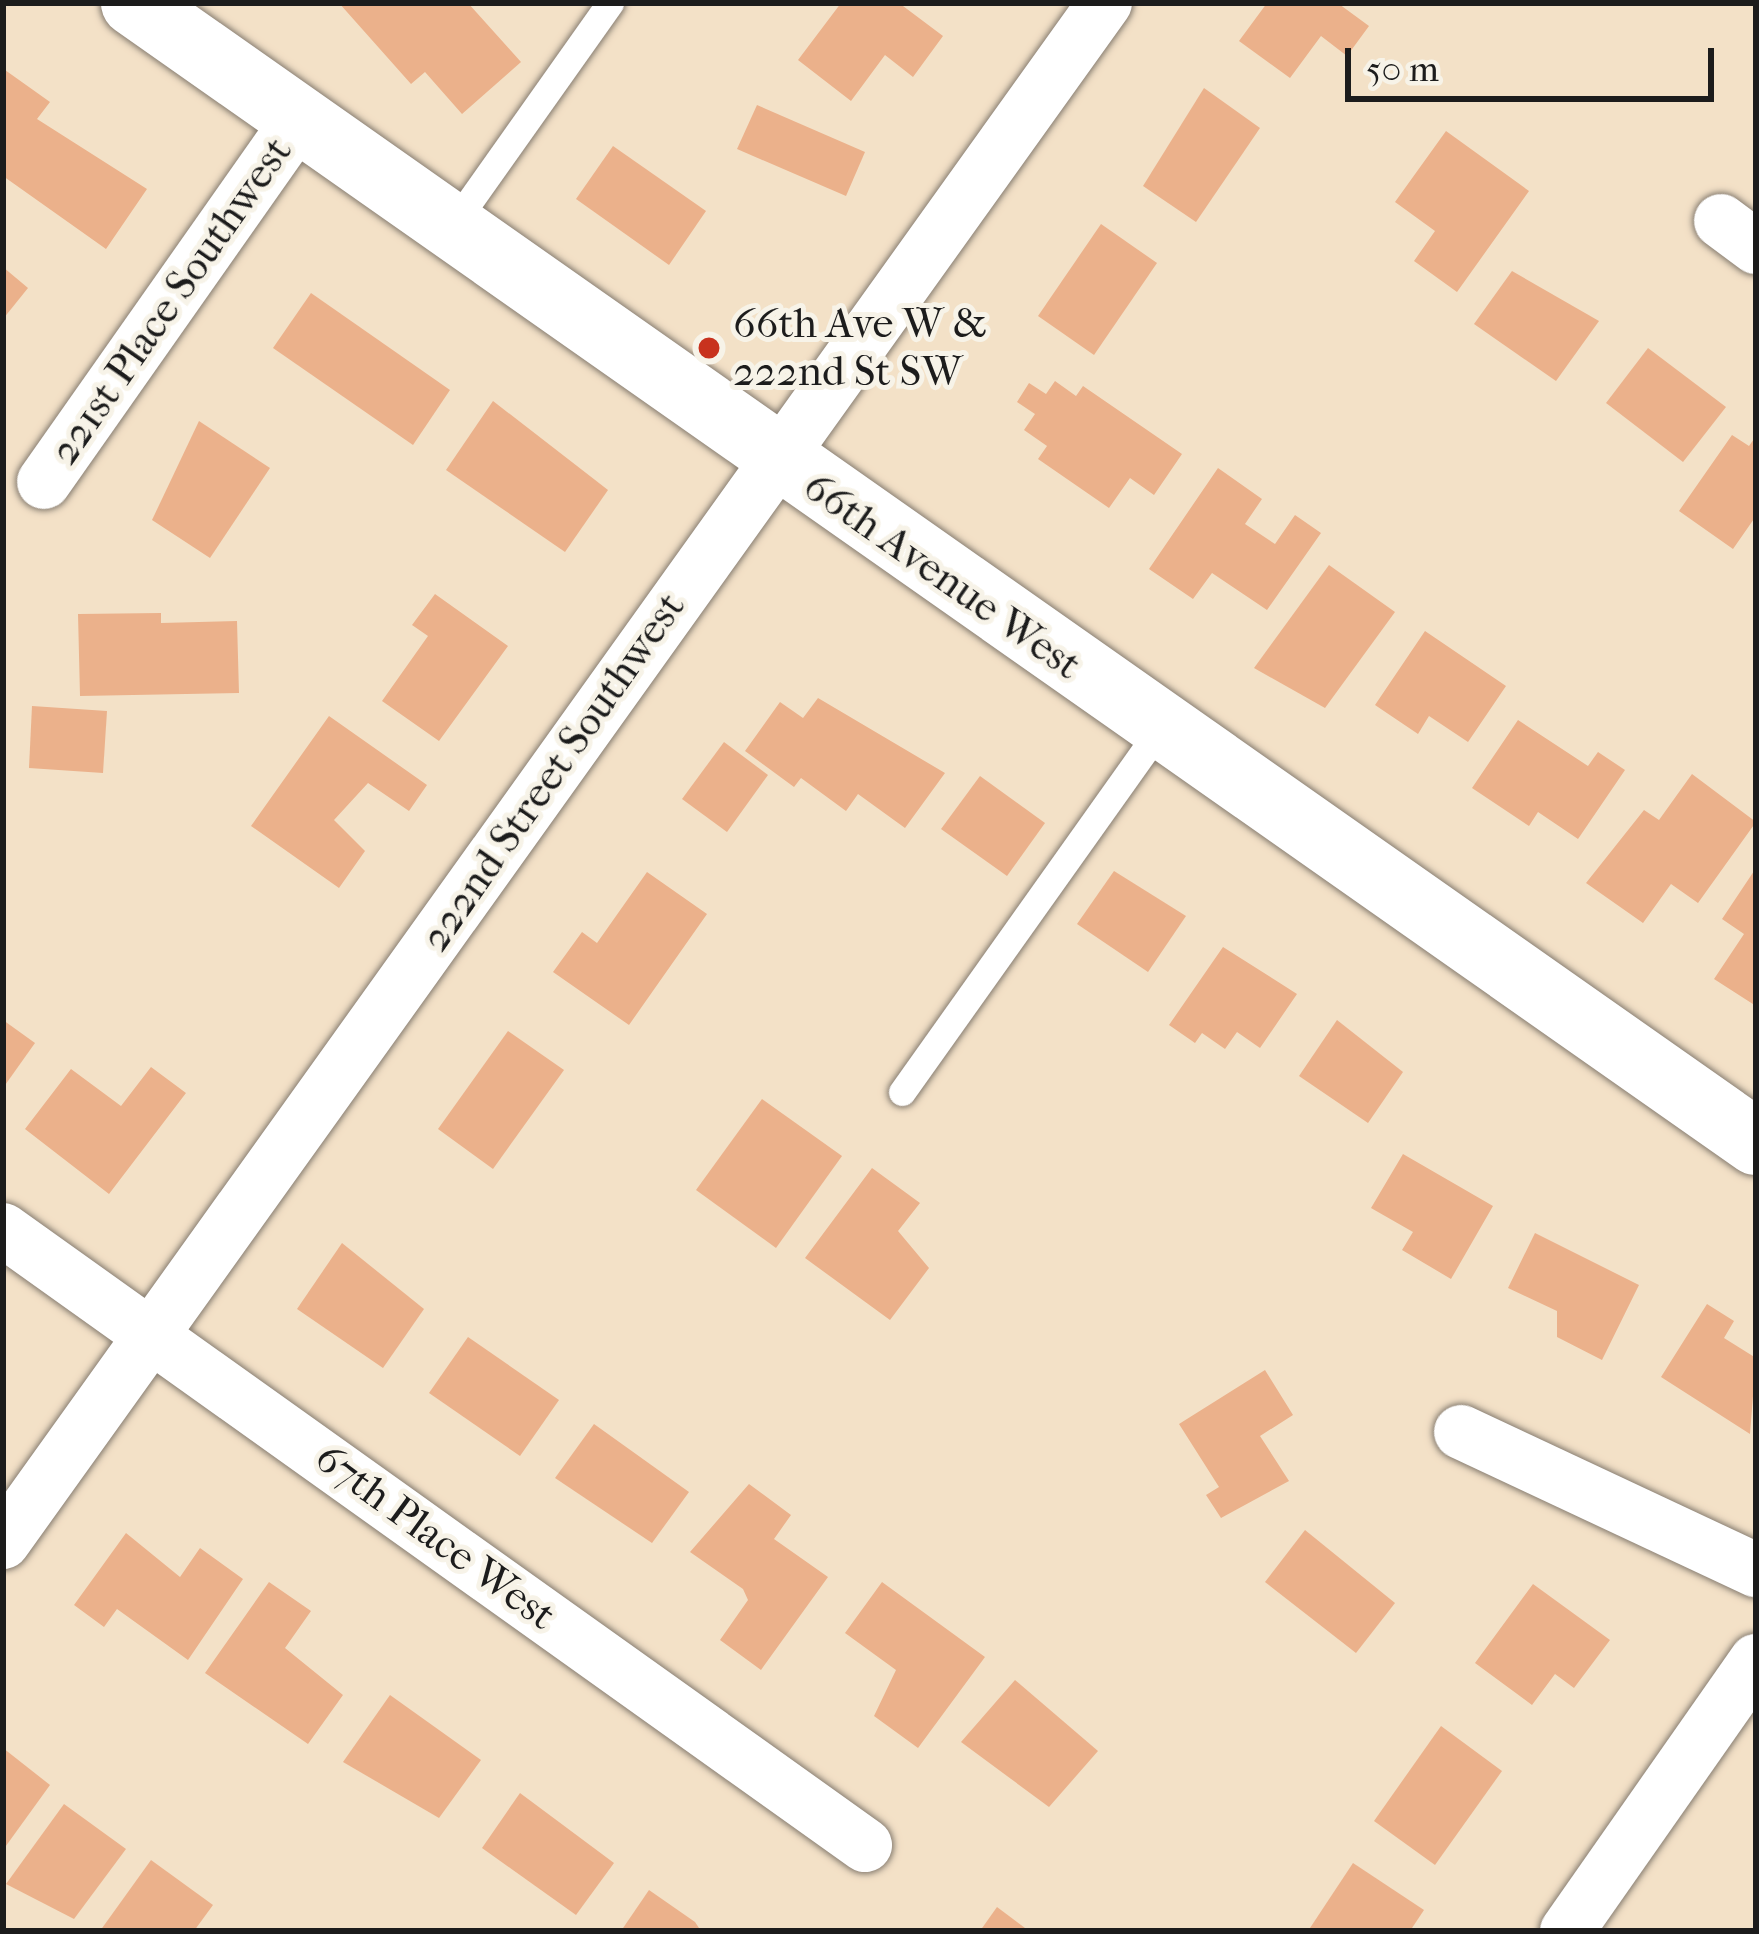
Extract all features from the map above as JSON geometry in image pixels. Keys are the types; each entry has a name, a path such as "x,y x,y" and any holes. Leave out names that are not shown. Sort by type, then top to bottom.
{"street":[{"name":"66th Avenue West","path":"134,3 773,459 1756,1142"},
{"name":"222nd Street Southwest","path":"3,1542 156,1337 773,459 1105,3"},
{"name":"221st Place Southwest","path":"44,482 298,120"},
{"name":"67th Place West","path":"3,1230 865,1845"},
{"path":"1461,1432 1756,1570"},
{"path":"1568,1931 1756,1661"}],"lane":[{"path":"450,229 610,3"},
{"path":"902,1092 1161,728"}],"building":[{"path":"339,3 468,3 521,62 462,114 425,72 411,84"},
{"path":"841,3 899,3 943,36 913,77 885,55 851,101 798,60"},
{"path":"1267,3 1339,4 1369,26 1347,56 1321,36 1290,78 1239,41"},
{"path":"5,70 50,102 37,119 147,189 106,249 3,176"},
{"path":"1204,88 1260,128 1196,222 1143,186"},
{"path":"757,105 865,152 846,196 737,149"},
{"path":"1446,131 1529,191 1457,292 1414,261 1435,231 1395,202"},
{"path":"613,146 706,211 669,265 576,199"},
{"path":"1101,224 1157,263 1094,355 1038,316"},
{"path":"3,267 28,288 3,319"},
{"path":"1512,271 1599,321 1556,381 1474,324"},
{"path":"311,293 450,390 413,445 273,348"},
{"path":"1648,348 1726,407 1683,462 1606,403"},
{"path":"1055,381 1076,396 1083,386 1182,454 1154,495 1130,478 1109,508 1038,459 1047,446 1024,430 1035,414 1017,402 1029,383 1046,394"},
{"path":"493,401 608,490 565,552 446,470"},
{"path":"199,421 270,468 210,558 152,520"},
{"path":"1732,435 1749,446 1756,436 1756,516 1733,549 1679,511"},
{"path":"1218,468 1262,499 1245,524 1275,544 1295,515 1321,533 1267,610 1212,573 1193,599 1149,569"},
{"path":"1329,565 1395,612 1325,708 1254,668"},
{"path":"435,594 508,646 439,741 382,701 428,636 412,625"},
{"path":"161,613 161,623 237,621 239,693 80,696 78,614"},
{"path":"1425,631 1506,686 1468,742 1429,716 1418,734 1375,705"},
{"path":"818,698 945,773 905,828 858,794 846,811 801,778 794,787 745,751 780,702 803,718"},
{"path":"32,706 107,711 103,773 29,768"},
{"path":"329,716 427,785 409,811 368,783 334,820 365,851 339,888 251,826"},
{"path":"1518,720 1588,766 1598,752 1625,770 1578,839 1538,812 1529,826 1472,788"},
{"path":"724,742 768,775 727,832 682,799"},
{"path":"1692,774 1756,822 1698,903 1671,884 1643,923 1586,883 1644,810 1659,820"},
{"path":"980,776 1045,823 1007,876 941,829"},
{"path":"1756,868 1756,1006 1714,979 1744,934 1722,919"},
{"path":"1114,871 1186,916 1148,972 1077,924"},
{"path":"647,872 707,914 629,1025 553,972 582,932 597,943"},
{"path":"1223,947 1297,994 1260,1048 1237,1032 1225,1049 1202,1033 1195,1043 1169,1025"},
{"path":"3,1020 35,1043 3,1088"},
{"path":"1337,1020 1403,1072 1368,1123 1299,1076"},
{"path":"508,1031 564,1070 493,1169 438,1129"},
{"path":"151,1067 186,1093 109,1194 25,1129 71,1069 121,1106"},
{"path":"762,1099 842,1156 776,1248 696,1190"},
{"path":"1403,1154 1493,1206 1451,1279 1402,1250 1413,1232 1371,1208"},
{"path":"872,1168 920,1203 898,1231 929,1268 890,1320 805,1258"},
{"path":"1535,1233 1639,1285 1602,1360 1557,1337 1557,1311 1508,1288"},
{"path":"342,1243 424,1309 383,1368 297,1309"},
{"path":"1707,1304 1734,1321 1724,1338 1756,1358 1750,1434 1661,1377"},
{"path":"468,1337 559,1400 520,1456 429,1393"},
{"path":"1265,1370 1293,1415 1260,1436 1289,1481 1221,1518 1206,1495 1219,1487 1179,1424"},
{"path":"594,1424 689,1492 652,1543 555,1478"},
{"path":"749,1484 791,1515 774,1539 828,1577 761,1670 720,1640 748,1600 743,1589 690,1552"},
{"path":"1305,1530 1395,1603 1356,1653 1265,1582"},
{"path":"126,1533 180,1577 200,1548 243,1579 188,1660 117,1609 104,1627 74,1605"},
{"path":"269,1582 311,1611 285,1648 343,1695 308,1744 205,1673"},
{"path":"882,1582 985,1657 918,1748 874,1716 896,1670 845,1633"},
{"path":"1533,1584 1610,1640 1574,1688 1555,1674 1532,1705 1475,1663"},
{"path":"1015,1680 1098,1751 1049,1807 961,1742"},
{"path":"390,1695 481,1760 439,1818 343,1762"},
{"path":"1441,1726 1502,1771 1435,1865 1374,1821"},
{"path":"3,1748 50,1785 3,1850"},
{"path":"520,1793 614,1863 576,1915 482,1848"},
{"path":"64,1804 126,1849 74,1919 6,1884"},
{"path":"151,1860 213,1905 194,1931 100,1931"},
{"path":"1353,1863 1424,1910 1410,1931 1308,1931"},
{"path":"649,1890 695,1922 701,1931 621,1931"},
{"path":"997,1907 1029,1931 980,1931"}],"place":[{"name":"66th Ave W & 222nd St SW","path":"709,348"}]}
